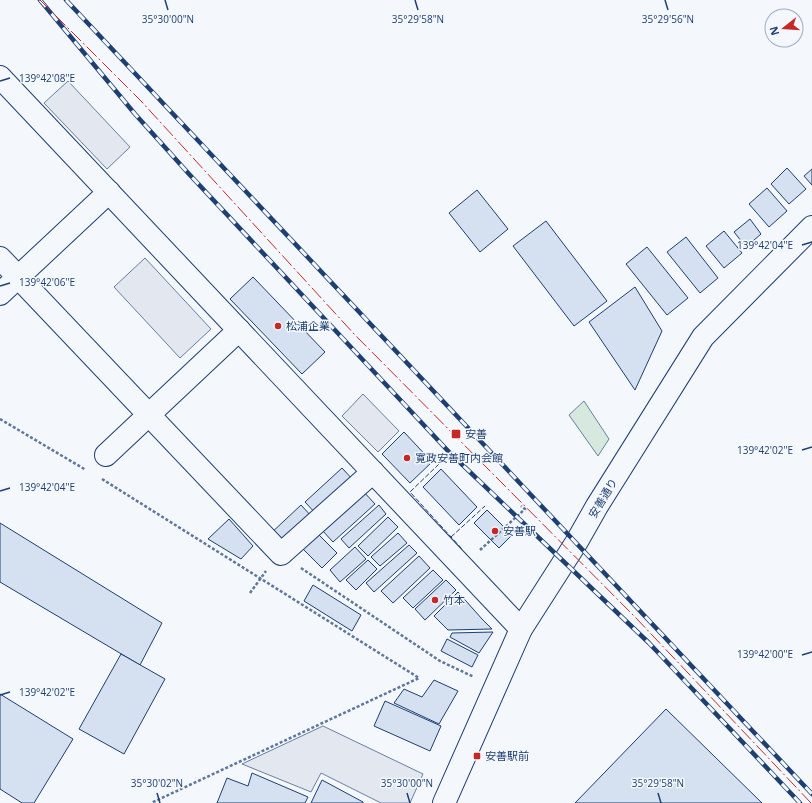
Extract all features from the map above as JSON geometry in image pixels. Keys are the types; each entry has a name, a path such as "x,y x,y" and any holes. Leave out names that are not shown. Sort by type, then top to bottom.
{"street":[{"path":"0,77 521,629"},
{"path":"0,294 109,192"},
{"name":"安善通り","path":"444,803 521,629 576,543 597,506 703,336 812,228"},
{"path":"0,258 281,554 374,472"},
{"path":"106,455 239,330"}],"path":[{"path":"0,420 89,472"},
{"path":"96,476 419,678 151,803"},
{"path":"475,555 524,509 521,506"},
{"path":"281,554 440,661 475,677"},
{"path":"250,593 259,578"}],"shaded area":[{"path":"68,81 130,147 107,169 44,103"},
{"path":"145,258 211,329 180,358 114,287"},
{"path":"363,394 399,431 378,452 342,416"},
{"path":"584,401 609,439 598,456 569,415"},
{"path":"323,726 423,774 410,803 381,803 321,773 311,792 242,764"}],"building":[{"path":"787,168 806,189 789,204 771,184"},
{"path":"812,169 812,185 804,176"},
{"path":"767,188 787,211 769,227 749,204"},
{"path":"477,190 508,229 480,252 449,213"},
{"path":"750,219 761,234 746,247 734,232"},
{"path":"546,221 607,301 574,326 513,246"},
{"path":"724,231 742,253 724,268 706,246"},
{"path":"686,237 718,278 700,293 667,252"},
{"path":"647,247 688,298 667,315 626,264"},
{"name":"松浦企業","path":"253,277 325,352 302,374 230,299"},
{"path":"635,287 662,331 635,390 589,322"},
{"name":"寛政安善町内会館","path":"404,432 432,462 410,483 382,454"},
{"path":"342,468 355,482 318,516 305,502"},
{"path":"441,469 477,507 459,525 423,487"},
{"path":"362,490 375,504 333,542 321,529"},
{"path":"301,505 312,517 280,548 268,536"},
{"path":"379,505 386,514 349,548 341,539"},
{"name":"安善駅","path":"487,510 512,535 499,548 474,523"},
{"path":"388,517 398,527 368,556 358,546"},
{"path":"229,519 253,546 241,559 208,539"},
{"path":"0,523 162,623 140,665 0,582"},
{"path":"398,533 407,543 380,566 371,557"},
{"path":"318,534 337,553 322,568 303,549"},
{"path":"409,545 417,553 374,592 366,583"},
{"path":"355,547 366,559 340,582 330,570"},
{"path":"419,556 430,568 393,603 381,591"},
{"path":"368,560 377,569 356,590 346,580"},
{"path":"433,570 443,580 413,608 403,598"},
{"name":"竹本","path":"446,580 456,590 425,620 415,609"},
{"path":"313,585 361,615 352,631 304,601"},
{"path":"458,592 492,629 448,630 434,616"},
{"path":"493,632 479,653 450,637 452,633"},
{"path":"447,639 478,655 472,667 441,651"},
{"path":"121,654 165,679 124,754 79,729"},
{"path":"434,680 458,691 439,724 394,703 404,689 422,697"},
{"path":"0,694 73,739 34,803 22,803 0,789"},
{"path":"385,701 441,726 430,751 374,726"},
{"path":"666,709 762,803 575,803"},
{"path":"252,773 308,797 305,803 217,803 227,778 248,786"},
{"path":"322,780 363,802 363,803 311,803"}],"railway":[{"path":"40,0 135,114 189,174 449,452 649,643 800,803"},
{"path":"66,0 812,794"}],"fence":[{"path":"439,464 410,492 462,549"},
{"path":"451,537 485,506"}],"power":[{"path":"40,0 141,101 355,335 636,618 811,803"}],"place":[{"name":"松浦企業","path":"278,326"},
{"name":"安善","path":"456,434"},
{"name":"寛政安善町内会館","path":"407,458"},
{"name":"安善駅","path":"495,531"},
{"name":"竹本","path":"435,600"},
{"name":"安善駅前","path":"477,756"}]}
